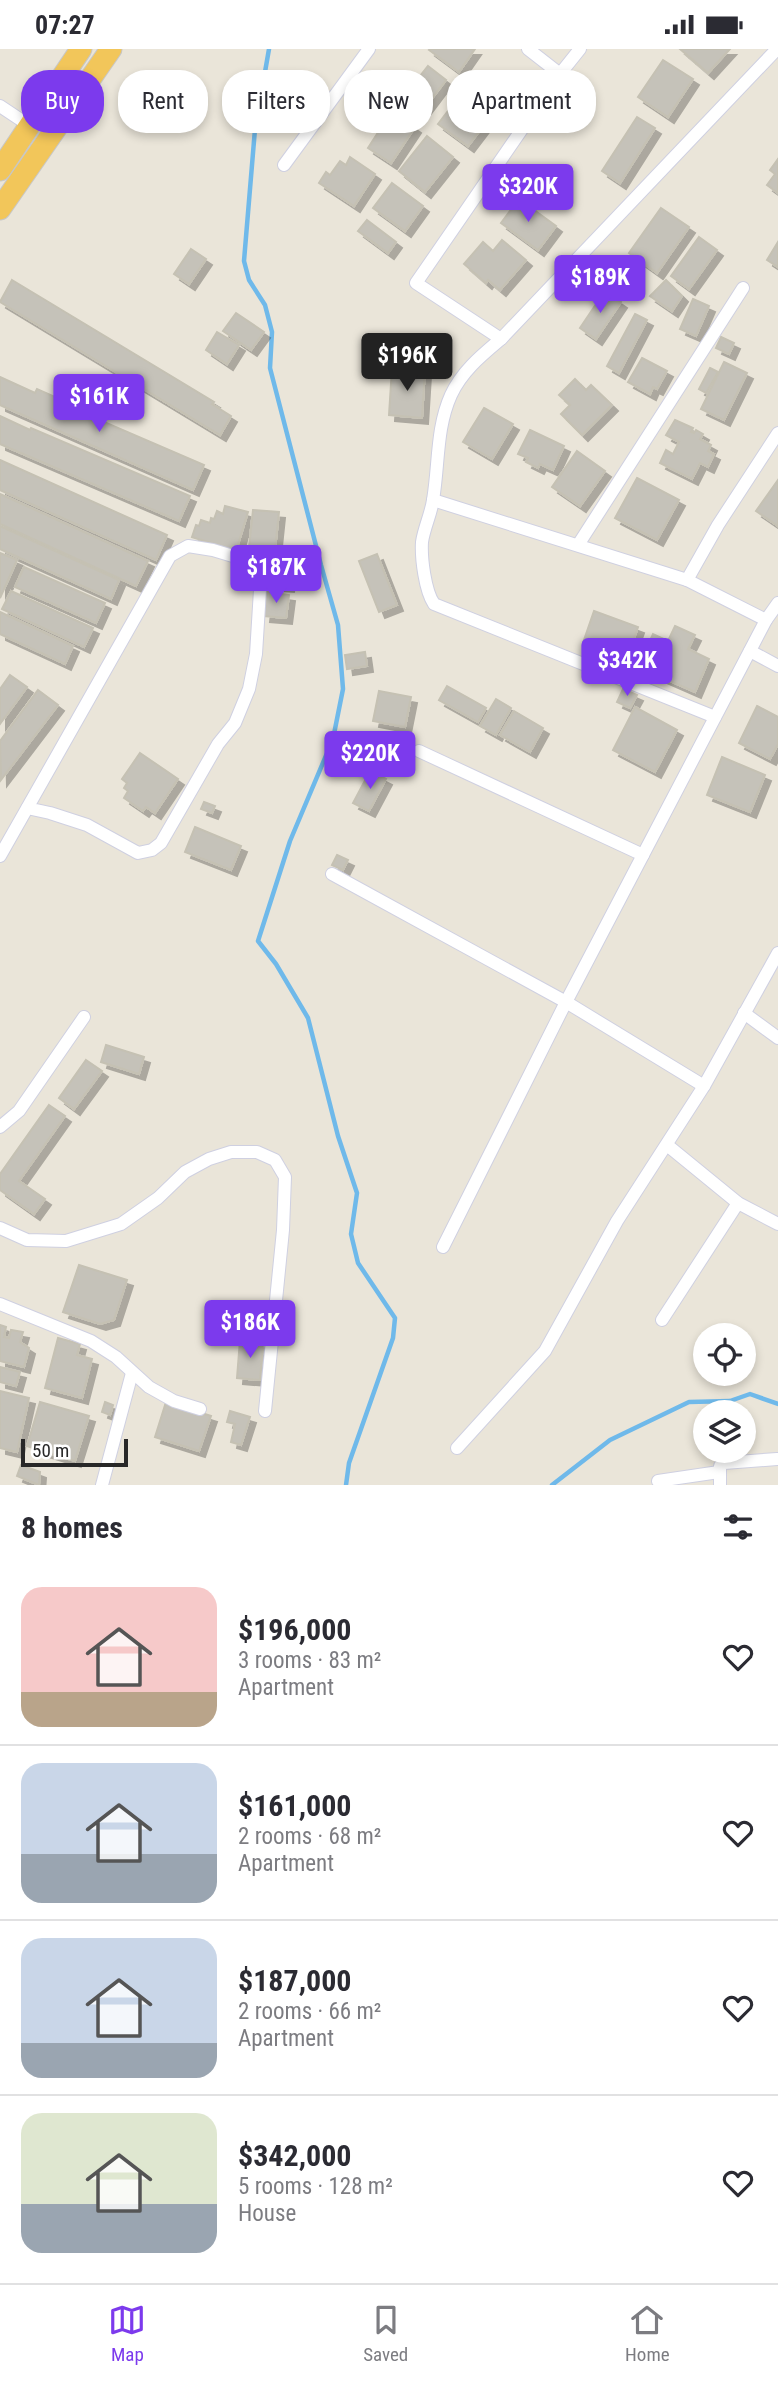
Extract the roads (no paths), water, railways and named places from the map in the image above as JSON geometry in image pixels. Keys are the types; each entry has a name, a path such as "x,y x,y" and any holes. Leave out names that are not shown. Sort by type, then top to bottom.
{"highway":[{"path":"67,70 81,49"},
{"path":"0,208 111,49"},
{"path":"0,170 25,133"}],"street":[{"path":"284,165 369,49"},
{"path":"528,49 556,70"},
{"path":"564,70 580,49"},
{"path":"715,717 434,604 429,597 422,542 433,500 444,415 452,393 473,363 501,339 777,49"},
{"path":"0,106 21,119"},
{"path":"501,339 416,283 520,133"},
{"path":"578,545 743,288"},
{"path":"687,580 718,525 778,433"},
{"path":"433,500 687,580 766,620"},
{"path":"0,856 27,808 170,556 188,546 246,560 257,573 260,590 256,655 249,689 234,723 218,744 161,843 152,850 138,853 88,825 27,808"},
{"path":"443,1247 566,1002 766,620 778,603"},
{"path":"750,651 778,666"},
{"path":"419,751 643,855"},
{"path":"332,874 566,1002 704,1086"},
{"path":"457,1448 545,1351 617,1221 704,1086 778,953"},
{"path":"744,1013 778,1038"},
{"path":"0,1127 19,1111 85,1017"},
{"path":"667,1145 738,1203 778,1224"},
{"path":"0,1228 27,1240 66,1241 121,1224 158,1198 185,1172 209,1159 231,1152 257,1152 275,1160 285,1177 275,1320 265,1411"},
{"path":"662,1320 738,1203"},
{"path":"0,1304 91,1341 116,1357 149,1387 200,1409"},
{"path":"102,1485 132,1373"},
{"path":"658,1481 720,1479 720,1466 724,1462 777,1459"}],"waterway":[{"path":"269,49 255,129 244,261 249,280 265,305 272,332 270,368 338,625 343,689 333,739 290,841 258,941 276,964 308,1018 338,1136 357,1193 351,1234 358,1263 395,1318 393,1338 349,1463 346,1485"},
{"path":"552,1485 610,1440 689,1402 730,1401 750,1394 778,1404"}]}
